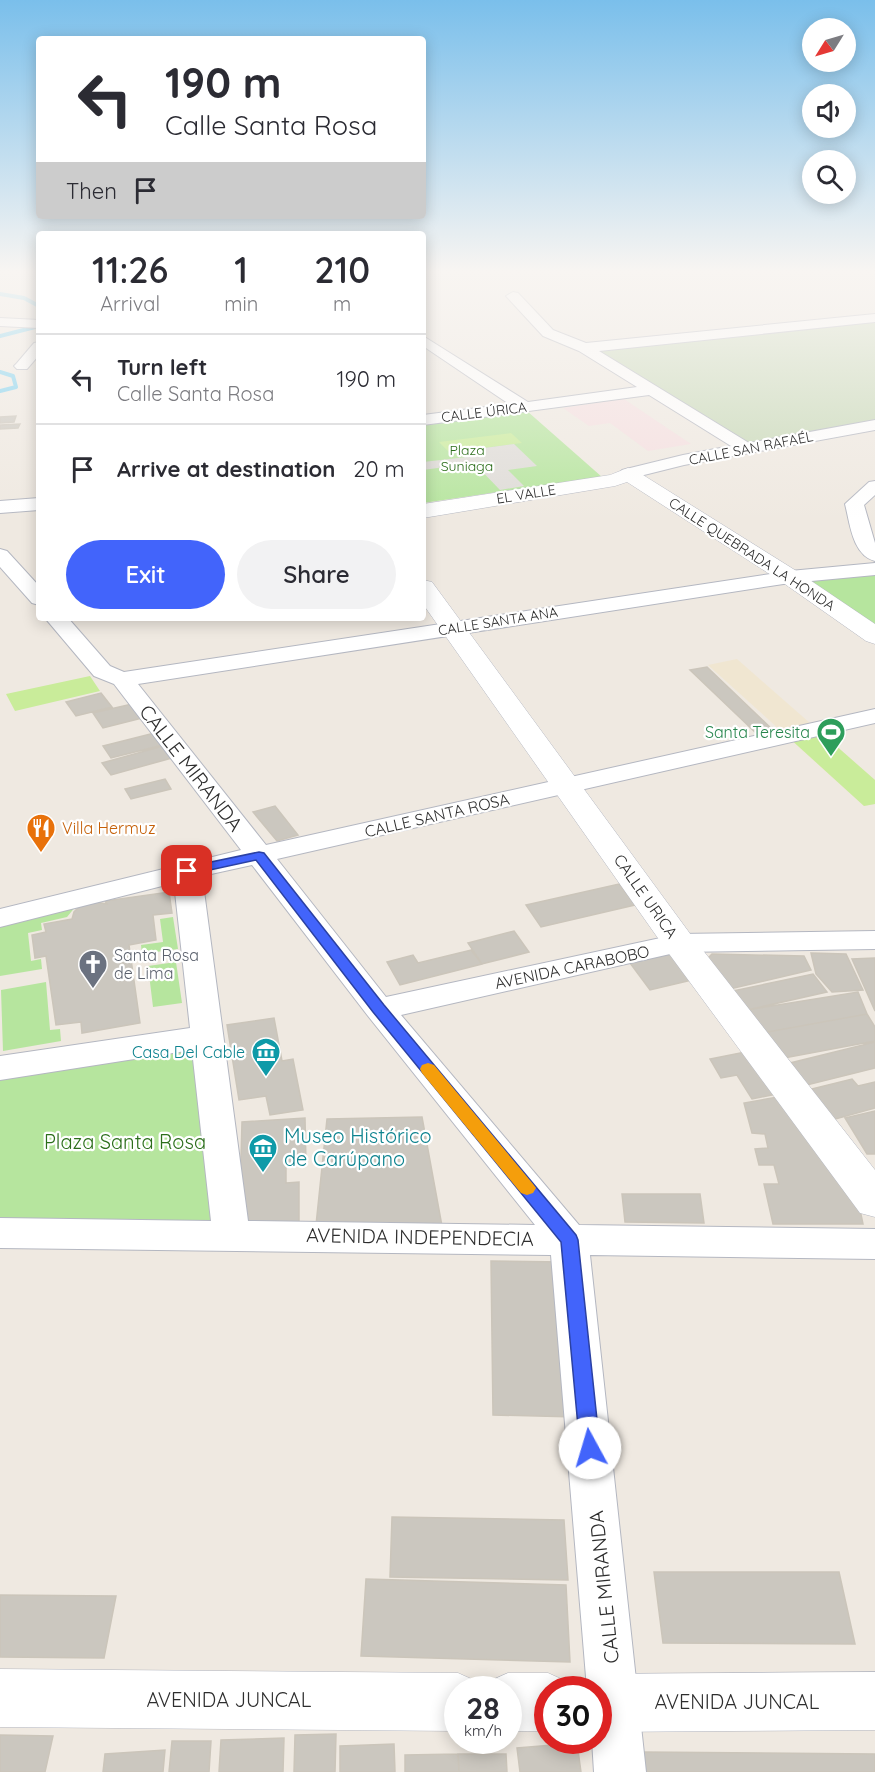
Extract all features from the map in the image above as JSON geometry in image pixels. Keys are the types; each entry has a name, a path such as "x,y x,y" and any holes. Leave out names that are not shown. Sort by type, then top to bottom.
{"main road":[{"name":"EL VALLE","path":"426,511 615,480 628,474"},
{"name":"CALLE QUEBRADA LA HONDA","path":"628,474 790,577 875,636"},
{"name":"CALLE URICA","path":"426,591 680,943 875,1201"},
{"name":"AVENIDA JUNCAL","path":"0,1698 444,1701"},
{"name":"AVENIDA JUNCAL","path":"612,1703 875,1701"}],"street":[{"path":"22,366 31,356"},
{"path":"447,356 525,407"},
{"path":"597,356 747,449"},
{"name":"CALLE ÚRICA","path":"426,420 653,390"},
{"name":"CALLE SAN RAFAÉL","path":"628,474 683,460 875,425"},
{"path":"875,486 855,504 864,542 875,555"},
{"path":"0,507 36,504"},
{"path":"0,555 36,596"},
{"name":"CALLE SANTA ANA","path":"122,679 790,577 875,569"},
{"name":"CALLE MIRANDA","path":"59,621 102,671 122,679 379,1009 569,1240 605,1676"},
{"name":"CALLE SANTA ROSA","path":"0,918 187,871 875,716"},
{"path":"187,871 231,1234"},
{"name":"AVENIDA CARABOBO","path":"379,1009 680,943 875,940"},
{"path":"0,1068 206,1037"},
{"name":"AVENIDA INDEPENDECIA","path":"0,1233 231,1234 875,1244"},
{"name":"CALLE MIRANDA","path":"612,1730 620,1772"}],"shaded area":[{"path":"624,399 691,444 648,451 610,423 589,426 563,408"},
{"path":"514,444 537,466 508,470 524,486 500,490 474,463 426,470 426,462 467,457 462,451"},
{"name":"Santa Teresita","path":"737,659 875,780 875,804 864,806 708,665"}],"green space":[{"path":"596,356 875,356 875,425 747,449"},
{"name":"Plaza Suniaga","path":"527,411 602,477 426,503 426,425"},
{"path":"511,433 522,443 449,452 439,442"},
{"path":"875,571 875,628 801,578"},
{"path":"90,676 100,691 15,711 6,694"},
{"name":"Santa Teresita","path":"817,729 875,780 875,804 864,806 787,736"},
{"path":"76,906 67,917 41,923 42,930 28,933 31,961 41,959 42,969 0,976 0,922"},
{"path":"173,917 178,949 142,954 141,945 163,942 160,919"},
{"path":"176,962 182,1003 153,1007 148,966"},
{"path":"46,982 50,1030 60,1029 61,1041 3,1051 1,990"},
{"name":"Plaza Santa Rosa","path":"206,1037 231,1234 0,1233 0,1068"}],"building":[{"path":"16,416 14,422 0,423 0,417"},
{"path":"20,424 18,428 0,429 0,425"},
{"path":"707,667 775,732 758,735 690,670"},
{"path":"101,693 112,707 76,716 66,702"},
{"path":"136,703 146,717 103,728 93,713"},
{"path":"158,732 167,744 111,758 103,746"},
{"path":"170,744 179,756 111,775 102,763"},
{"path":"165,779 171,789 131,799 125,789"},
{"path":"275,806 298,835 277,841 253,812"},
{"path":"619,884 635,905 541,927 526,905"},
{"name":"Santa Rosa de Lima","path":"169,892 172,913 153,915 156,940 129,945 140,1023 82,1033 81,1022 56,1025 46,956 35,958 32,935 46,932 44,924 72,919 74,912 80,906 95,902 107,904 105,901"},
{"path":"514,931 529,952 482,964 468,943"},
{"path":"471,950 482,964 400,985 387,962 413,955 418,963"},
{"path":"676,953 696,979 650,990 630,963"},
{"path":"811,953 846,954 863,990 832,992 816,974"},
{"path":"712,954 804,956 811,970 730,989 708,958"},
{"path":"875,958 875,1011 852,959"},
{"path":"813,974 827,992 747,1010 733,991"},
{"path":"858,992 867,1014 762,1033 747,1010"},
{"path":"867,1014 875,1027 875,1041 779,1059 762,1033"},
{"name":"Casa Del Cable","path":"274,1018 282,1061 293,1059 303,1110 270,1115 266,1096 239,1100 227,1025"},
{"path":"875,1042 875,1068 807,1085 790,1063"},
{"path":"750,1051 777,1094 752,1099 737,1075 721,1078 710,1059"},
{"path":"852,1079 858,1086 875,1082 875,1108 832,1120 808,1090"},
{"path":"783,1096 858,1200 863,1224 773,1224 764,1184 779,1184 774,1165 759,1165 755,1149 768,1148 765,1134 752,1133 744,1103"},
{"path":"875,1111 875,1154 867,1154 845,1118"},
{"path":"422,1117 442,1226 316,1225 327,1119"},
{"name":"Museo Histórico de Carúpano","path":"305,1118 306,1163 286,1164 286,1183 299,1182 299,1226 239,1231 242,1122"},
{"path":"622,1194 700,1194 704,1223 625,1222"},
{"path":"491,1261 564,1262 575,1417 493,1415"},
{"path":"392,1517 564,1520 568,1580 390,1577"},
{"path":"654,1572 839,1572 855,1644 663,1643"},
{"path":"366,1579 566,1585 570,1662 361,1656"},
{"path":"0,1595 116,1596 104,1658 0,1657"},
{"path":"336,1734 335,1772 294,1772 295,1735"},
{"path":"0,1735 53,1736 45,1772 0,1772"},
{"path":"284,1738 283,1772 219,1772 221,1740"},
{"path":"172,1741 211,1741 209,1772 169,1772"},
{"path":"394,1744 395,1772 340,1772 340,1746"},
{"path":"534,1747 534,1754 579,1754 581,1772 520,1772 518,1754 522,1754 522,1748"},
{"path":"165,1750 163,1772 103,1772 105,1754"},
{"path":"642,1752 875,1754 875,1772 644,1772"},
{"path":"458,1754 459,1772 405,1772 405,1755"},
{"path":"458,1754 506,1754 507,1772 459,1772"}],"waterway":[{"path":"0,372 13,376 16,387 0,391"}],"slow traffic":[{"path":"428,1069 527,1188"}],"place":[{"name":"Santa Teresita","path":"831,758"},
{"name":"Villa Hermuz","path":"41,854"},
{"name":"Santa Rosa de Lima","path":"93,990"},
{"name":"Casa Del Cable","path":"266,1078"},
{"name":"Museo Histórico de Carúpano","path":"263,1174"}],"route":[{"path":"187,871 259,856 379,1009 569,1240 590,1448"}]}
